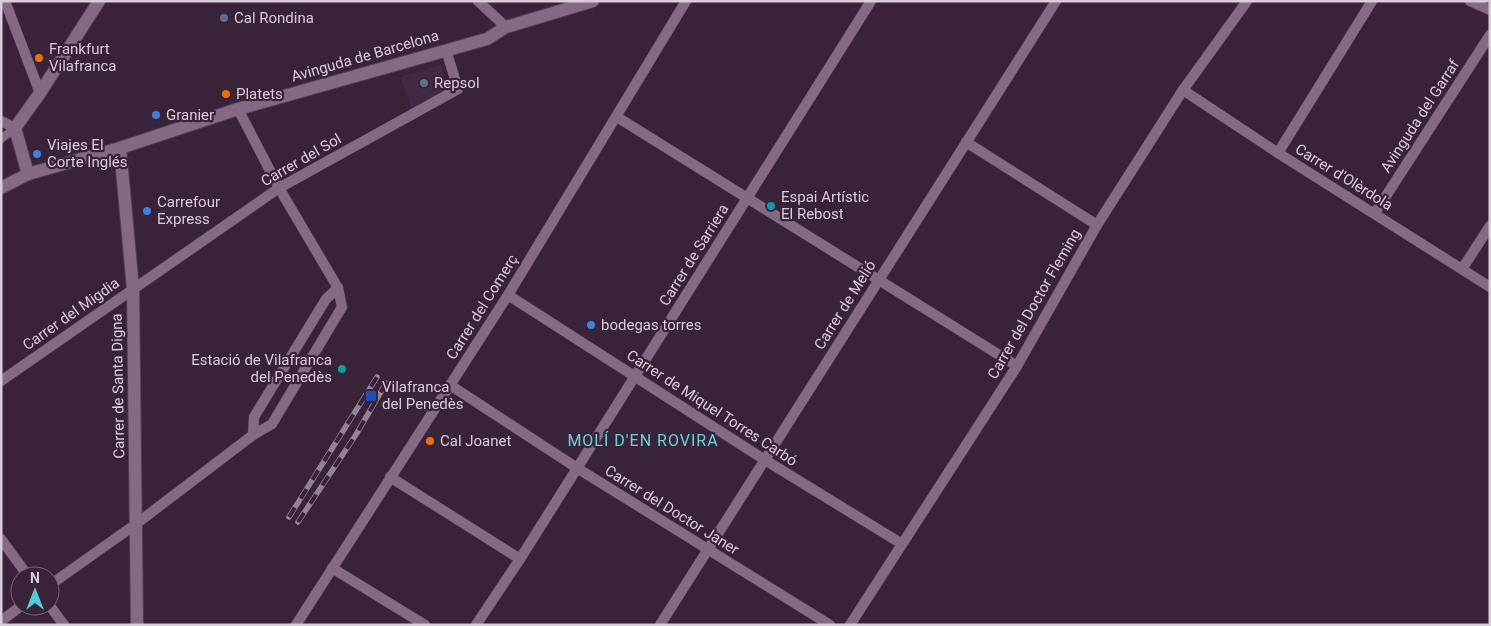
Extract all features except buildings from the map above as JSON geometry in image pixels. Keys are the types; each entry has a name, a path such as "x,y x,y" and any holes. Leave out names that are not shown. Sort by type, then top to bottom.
{"street":[{"path":"5,1 40,93"},
{"path":"1,139 15,128 40,93 99,1"},
{"path":"478,1 506,27"},
{"name":"Avinguda de Barcelona","path":"1,188 28,174 120,148 238,109 487,39 506,27 593,1"},
{"name":"Carrer del Comerç","path":"296,625 508,295 617,118 686,1"},
{"name":"Carrer de Sarriera","path":"476,625 520,559 871,1"},
{"name":"Carrer de Melió","path":"660,625 1056,1"},
{"name":"Carrer del Doctor Fleming","path":"850,625 1016,366 1097,225 1183,90 1247,1"},
{"path":"1278,153 1372,1"},
{"path":"1470,1 1490,10"},
{"name":"Avinguda del Garraf","path":"1375,213 1490,35"},
{"name":"Carrer del Sol","path":"133,289 279,188 458,89 446,50"},
{"name":"Carrer d'Olèrdola","path":"1183,90 1278,153 1490,287"},
{"path":"60,578 136,524 253,435 272,424 342,307 338,288 279,188 238,109"},
{"path":"617,118 1016,366"},
{"path":"1,121 15,128 28,174"},
{"path":"966,142 1097,225"},
{"name":"Carrer de Santa Digna","path":"120,148 133,289 137,625"},
{"path":"1462,269 1490,226"},
{"path":"253,435 254,417 326,299 338,288"},
{"name":"Carrer del Migdia","path":"1,381 133,289"},
{"name":"Carrer de Miquel Torres Carbó","path":"508,295 765,460 902,544"},
{"name":"Carrer del Doctor Janer","path":"450,385 577,468 830,625"},
{"path":"390,477 520,559"},
{"path":"1,539 21,566"},
{"path":"332,568 425,625"}],"shaded area":[{"name":"Repsol","path":"441,65 448,89 413,110 400,77"}],"railway":[{"path":"289,517 377,377"},
{"path":"298,522 357,433 386,383"}],"place":[{"name":"Cal Rondina","path":"224,18"},
{"name":"Frankfurt Vilafranca","path":"39,58"},
{"name":"Repsol","path":"424,83"},
{"name":"Platets","path":"226,94"},
{"name":"Granier","path":"156,115"},
{"name":"Viajes El Corte Inglés","path":"37,154"},
{"name":"Espai Artístic El Rebost","path":"771,206"},
{"name":"Carrefour Express","path":"147,211"},
{"name":"bodegas torres","path":"591,325"},
{"name":"Estació de Vilafranca del Penedès","path":"342,369"},
{"name":"Vilafranca del Penedès","path":"371,396"},
{"name":"Cal Joanet","path":"430,441"}],"district":[{"name":"MOLÍ D'EN ROVIRA","path":"643,440"}]}
